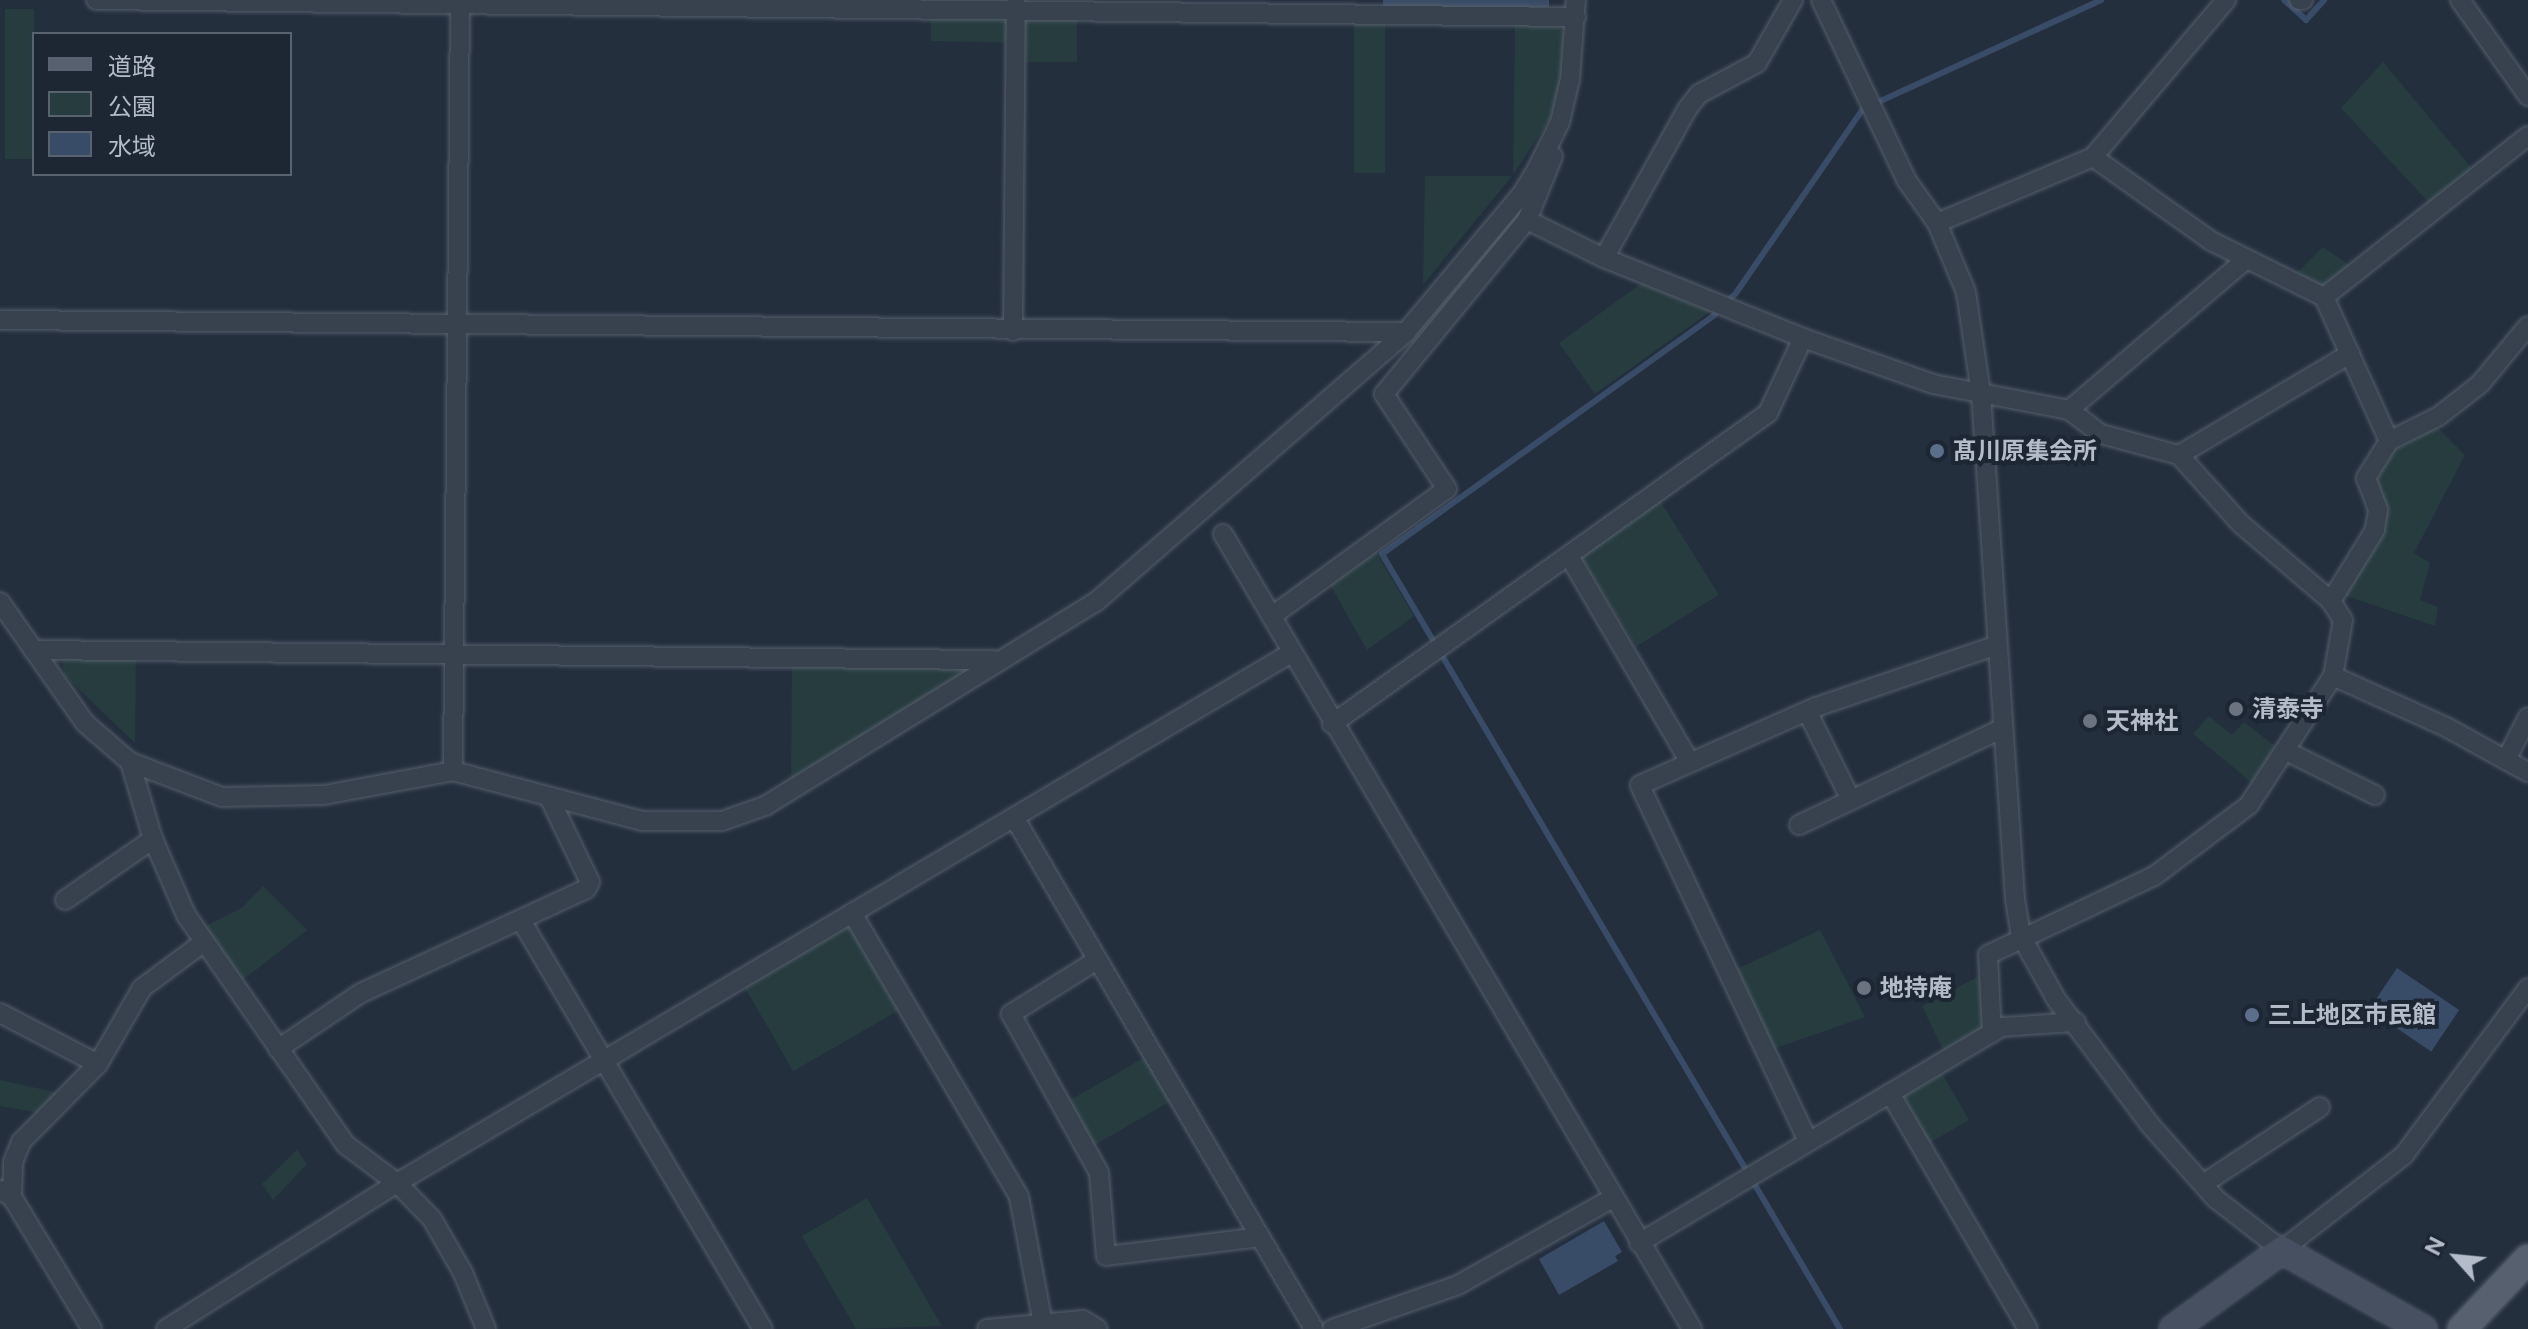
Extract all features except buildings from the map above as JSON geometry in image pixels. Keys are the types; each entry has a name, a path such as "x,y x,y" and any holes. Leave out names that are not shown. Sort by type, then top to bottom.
{"main road":[{"path":"2462,1329 2528,1259"}],"street":[{"path":"96,0 1576,8 1560,122 1545,185 1527,220 1384,394 1447,489 1272,616"},
{"path":"1604,258 1688,108 1699,94 1757,63 1793,0"},
{"path":"1821,0 1907,181 1937,223 1966,292 1981,394 1994,646 2021,936 2056,999 2151,1126 2203,1184 2282,1250 2423,1329"},
{"path":"1937,223 2093,157 2226,0"},
{"path":"2460,0 2528,96"},
{"path":"453,771 460,2"},
{"path":"1013,331 1016,6"},
{"path":"0,602 85,723 130,762 237,799 337,794 453,771 642,821 722,821 765,806 1097,601 1406,332 1522,194 1560,122"},
{"path":"2324,297 2528,136"},
{"path":"2093,157 2245,260 2296,280 2324,297 2389,441"},
{"path":"1527,220 1604,258 1803,338 1933,384 2069,410 2101,434 2179,455 2241,524 2331,601 2344,632 2333,676 2288,752 2249,805 2154,876 2021,936 1985,961 1992,1033"},
{"path":"2069,410 2245,260"},
{"path":"0,320 1406,332"},
{"path":"2331,601 2375,530 2378,510 2366,478 2389,441 2439,416 2480,384 2528,326"},
{"path":"1332,724 1768,413 1803,338"},
{"path":"2179,455 2350,354"},
{"path":"1223,534 1611,1199 1692,1329"},
{"path":"1569,556 1688,759"},
{"path":"1807,1139 1638,791 1640,785 1688,759 1759,735 1807,711 1994,646"},
{"path":"33,650 998,660"},
{"path":"166,1329 397,1183 1291,653"},
{"path":"2333,676 2528,772"},
{"path":"1807,711 1851,800"},
{"path":"2506,760 2528,717"},
{"path":"1799,825 2001,729"},
{"path":"2288,752 2375,795"},
{"path":"130,762 153,839 186,915 346,1145 397,1183 432,1219 463,1273 486,1329"},
{"path":"278,1049 361,993 522,922 586,889 590,882 549,797"},
{"path":"1014,817 1314,1329"},
{"path":"65,900 153,839"},
{"path":"852,913 1019,1197 1043,1324"},
{"path":"522,922 763,1329"},
{"path":"92,1329 6,1194 13,1162 21,1142 98,1064 142,988 204,942"},
{"path":"1097,960 1011,1014 1099,1173 1106,1256 1260,1237"},
{"path":"2173,1329 2282,1250 2404,1155 2528,988"},
{"path":"0,1013 98,1064"},
{"path":"1639,1243 1807,1139 2002,1027 2076,1022"},
{"path":"1890,1093 2028,1329"},
{"path":"2203,1184 2320,1107"},
{"path":"1332,1329 1366,1323 1458,1285 1611,1199"},
{"path":"987,1329 1083,1320 1098,1329"}],"green space":[{"path":"5,9 34,9 32,159 5,159"},
{"path":"931,18 1010,19 1010,42 931,41"},
{"path":"1023,19 1077,19 1077,62 1023,62"},
{"path":"1354,22 1385,22 1385,173 1354,173"},
{"path":"1515,24 1554,24 1566,34 1563,80 1550,119 1513,175"},
{"path":"2383,62 2474,171 2432,206 2341,108"},
{"path":"1425,176 1512,176 1423,285"},
{"path":"2323,247 2352,267 2324,291 2297,273"},
{"path":"1642,283 1711,311 1595,394 1559,343"},
{"path":"2437,427 2465,455 2414,553 2430,563 2420,600 2438,607 2435,626 2341,594 2385,513 2375,480 2392,452"},
{"path":"1659,499 1719,595 1637,646 1577,550"},
{"path":"1376,552 1414,616 1367,650 1330,585"},
{"path":"62,658 136,658 135,743 64,675"},
{"path":"792,665 975,667 791,784"},
{"path":"2209,716 2232,735 2244,722 2276,747 2252,783 2193,734"},
{"path":"263,886 307,930 240,982 204,927 242,908"},
{"path":"852,923 901,1009 793,1071 744,986"},
{"path":"1820,930 1865,1017 1773,1049 1735,970"},
{"path":"1983,974 1988,1026 1943,1050 1922,1006"},
{"path":"1145,1057 1170,1101 1092,1147 1066,1102"},
{"path":"1940,1070 1969,1120 1928,1144 1902,1099 1905,1091"},
{"path":"0,1080 64,1094 40,1113 0,1106"},
{"path":"297,1150 307,1164 273,1200 262,1184"},
{"path":"867,1198 942,1326 856,1329 802,1236"}],"water":[{"path":"1383,0 1549,0 1549,7 1383,7"},
{"path":"2397,968 2459,1010 2431,1051 2369,1009"},
{"path":"1604,1221 1622,1252 1615,1256 1618,1261 1559,1295 1539,1259"}],"waterway":[{"path":"1840,1329 1382,554 1714,315 1736,293 1863,109 2101,0"},
{"path":"2284,0 2306,20 2324,0"}],"place":[{"name":"髙川原集会所","path":"1937,451"},
{"name":"清泰寺","path":"2236,709"},
{"name":"天神社","path":"2090,721"},
{"name":"地持庵","path":"1864,988"},
{"name":"三上地区市民館","path":"2252,1015"}]}
